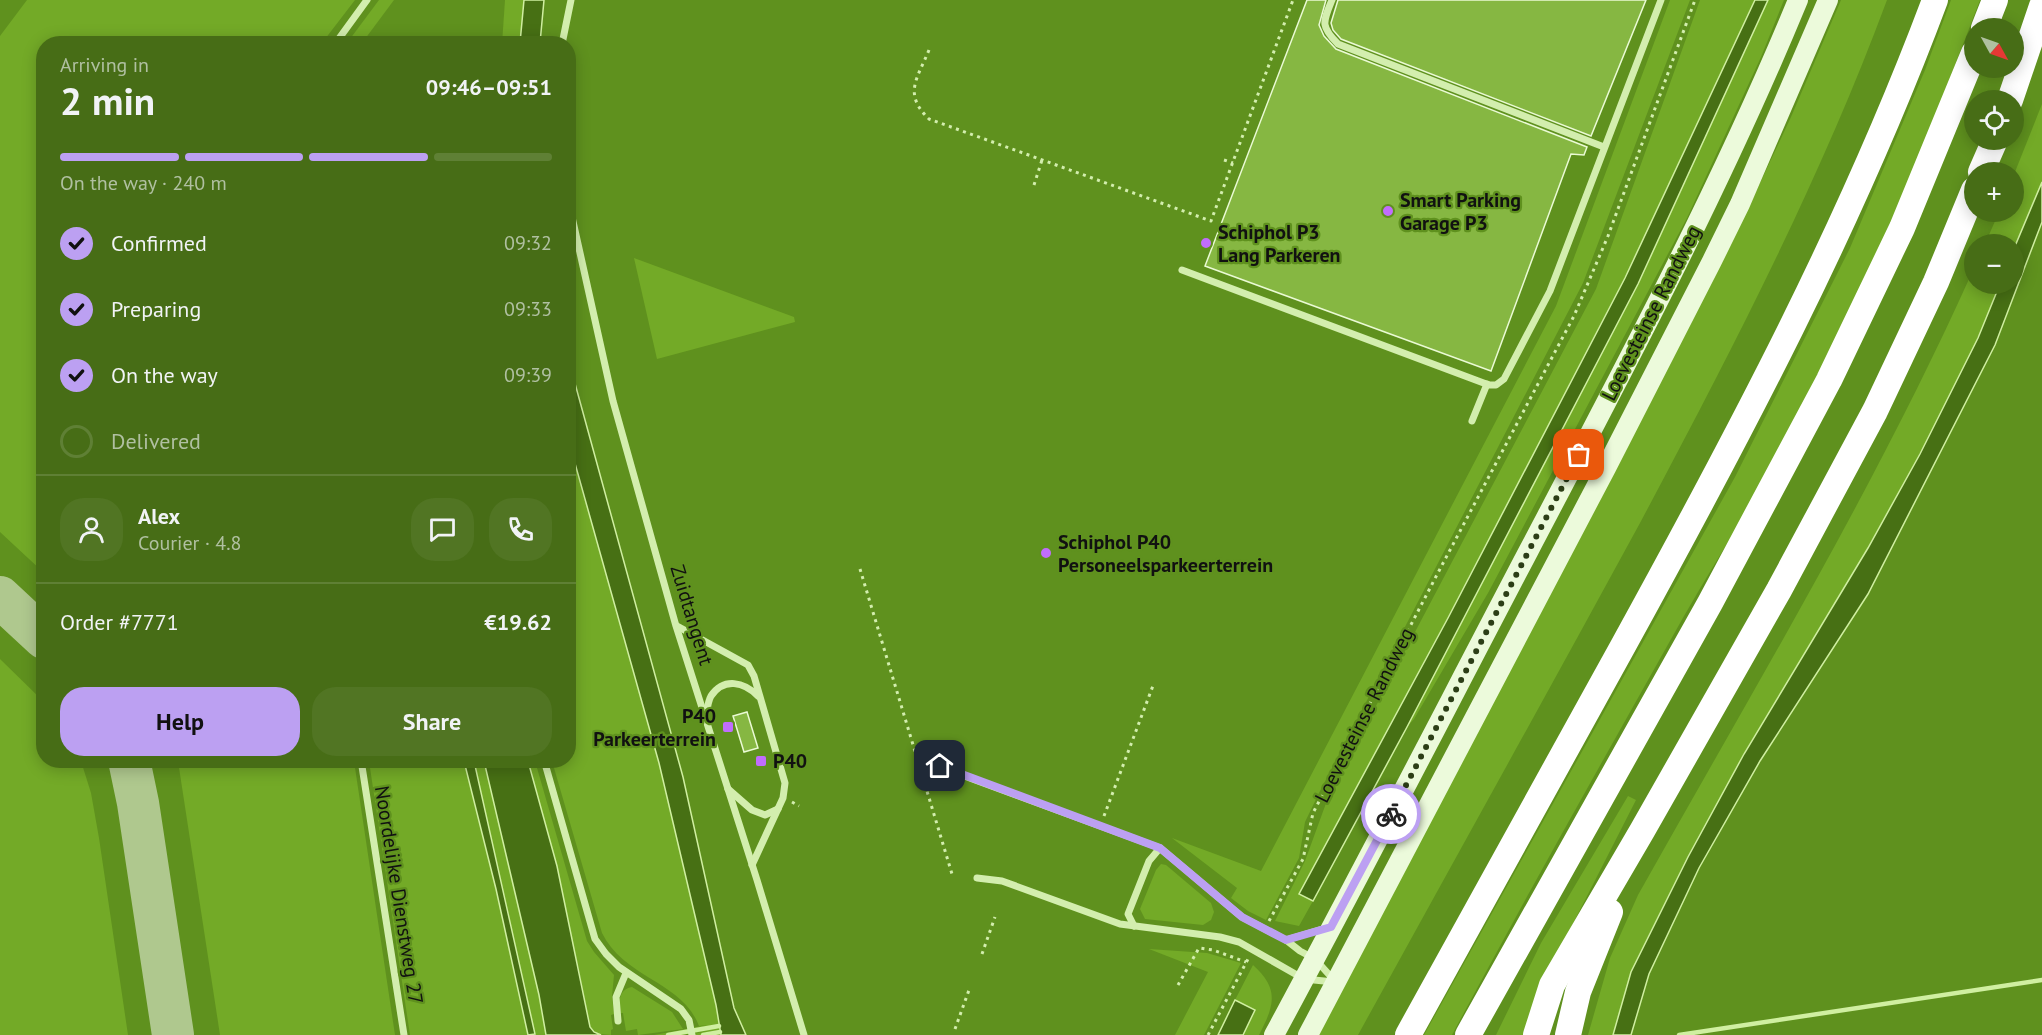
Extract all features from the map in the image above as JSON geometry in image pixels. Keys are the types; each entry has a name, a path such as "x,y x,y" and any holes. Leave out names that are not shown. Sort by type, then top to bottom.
{"highway":[{"path":"1408,1035 1747,415 1823,264 1882,130 1935,0"},
{"path":"1988,18 1995,0"},
{"path":"2013,90 2042,6"},
{"path":"1468,1035 1704,613 1829,380 1902,228 1964,77"},
{"path":"1536,1035 1552,985 1779,590 1875,411 1936,282 1964,214"},
{"path":"1568,1035 1578,992 1642,831"}],"street":[{"name":"Loevesteinse Randweg","path":"1274,1035 1684,250 1798,0"},
{"name":"Loevesteinse Randweg","path":"1308,1035 1712,261 1745,194 1828,0"}],"lane":[{"path":"341,36 367,0"},
{"path":"564,36 571,0"},
{"path":"1332,0 1323,22 1328,33 1338,44 1604,147"},
{"path":"1182,270 1486,384 1496,385 1504,379 1550,291 1661,0"},
{"name":"Zuidtangent","path":"576,235 613,401 676,626 804,1035"},
{"path":"1472,421 1486,384"},
{"path":"676,626 748,665 759,698 785,783 783,798 752,865"},
{"path":"706,716 710,697 723,685 740,684 750,688 759,698"},
{"path":"940,766 1160,848 1242,917 1286,940 1315,959 1336,982"},
{"name":"Noordelijke Dienstweg 27","path":"362,768 404,1035"},
{"path":"546,768 595,939 606,954 626,973 681,1009 688,1017 692,1031"},
{"path":"727,787 758,813 765,815 778,809"},
{"path":"1134,926 1128,914 1149,861 1160,848"},
{"path":"977,878 1002,882 1120,924 1220,937 1239,942 1304,979 1336,982"},
{"path":"1286,940 1331,927"},
{"path":"618,1021 616,997 626,973"}],"path":[{"path":"928,50 913,94 917,108 929,119 1211,221 1293,0"},
{"name":"Loevesteinse Randweg","path":"1265,929 1303,859 1313,813 1440,567 1574,316 1608,236 1695,0"},
{"path":"1034,185 1042,160"},
{"path":"1224,160 1233,164"},
{"path":"860,569 952,874"},
{"path":"1100,826 1154,683"},
{"path":"982,954 995,917"},
{"path":"1178,985 1199,948 1213,950 1246,962"},
{"path":"1208,1035 1253,949"},
{"path":"955,1029 969,990"}],"shaded area":[{"path":"27,0 355,0 327,36 36,36 36,565 0,532 0,36"},
{"path":"379,0 394,0 367,36 352,36"},
{"path":"505,0 524,0 521,36 503,36"},
{"path":"524,0 544,0 541,36 521,36"},
{"path":"1670,0 1690,0 1583,283 1319,793 1305,822 1299,858 1266,920 1248,911 1231,898 1237,888 1172,838 1261,871 1556,306"},
{"path":"1700,0 1755,0 1625,278 1448,618 1299,894 1313,901 1299,926 1275,921 1305,861 1329,795 1596,289"},
{"path":"1755,0 1768,0 1638,284 1407,727 1313,901 1299,894 1448,618 1625,278"},
{"path":"1768,0 1784,0 1761,57 1687,218 1488,593 1414,719 1407,727 1638,284"},
{"path":"1841,0 1887,0 1833,134 1708,395 1358,1035 1316,1035 1743,219 1791,117"},
{"path":"1951,0 1980,0 1973,18 1964,18 1964,41 1873,265 1825,368 1786,444 1684,616 1452,1035 1424,1035 1735,477 1850,248 1925,70"},
{"path":"2042,104 2042,182 2020,234 1989,234 1995,222 2024,222 2024,162 2019,162"},
{"path":"2042,182 2042,222 2024,269 2024,234 2020,234"},
{"path":"634,258 794,317 795,322 657,359"},
{"path":"1964,289 1964,294 1996,294 1978,338 1920,454 1868,548 1744,754 1688,857 1631,972 1613,1035 1588,1035 1610,958 1638,895 1856,507"},
{"path":"1996,294 2014,294 1995,345 1868,594 1760,761 1699,868 1649,974 1631,1035 1613,1035 1631,972 1688,857 1744,754 1868,548 1920,454 1978,338"},
{"path":"576,387 683,777 734,1008 746,1035 721,1035 659,763 576,467"},
{"path":"576,467 659,763 721,1035 689,1035 707,1031 682,1035 654,1035 707,1025 699,1026 691,1011 680,999 624,961 602,933 554,768 576,768"},
{"path":"0,659 36,694 36,768 83,768 91,793 99,838 128,1035 0,1035"},
{"path":"179,768 355,768 395,1035 220,1035"},
{"path":"370,768 486,768 539,995 546,1035 410,1035"},
{"path":"466,768 476,768 535,1034 528,1035 496,889"},
{"path":"486,768 530,768 557,866 590,1027 601,1035 546,1035 539,995"},
{"path":"527,768 537,768 587,941 614,975 612,996 614,1014 611,1015 613,1029 611,1035 598,1034 590,1027 578,965"},
{"path":"1628,796 1636,800 1558,953 1526,1035 1496,1035 1541,943"},
{"path":"1161,864 1166,865 1211,903 1214,912 1211,920 1203,925 1145,919 1140,909 1156,870"},
{"path":"1149,949 1207,953 1241,963 1204,1035 1175,1035 1208,972"},
{"path":"1253,965 1262,974 1271,990 1271,1006 1259,1035 1243,1035 1255,1010 1235,1000"},
{"path":"632,987 672,1012 683,1029 638,1035 637,1029 626,1031 623,1013 620,1013 619,1000 624,990"},
{"path":"1235,1000 1255,1010 1243,1035 1218,1035"}],"building":[{"name":"Smart Parking Garage P3","path":"1307,0 1326,0 1319,25 1324,36 1336,49 1587,147 1584,155 1571,154 1491,371 1205,266"},
{"path":"1338,0 1646,0 1591,136 1341,39 1333,30 1331,23"},
{"path":"747,712 758,748 744,752 733,716"}],"waterway":[{"path":"1679,1035 2042,980"},
{"path":"668,1035 719,1026"},
{"path":"703,1035 720,1032"}],"taxiway":[{"path":"0,597 36,631"},
{"path":"131,768 173,1035"}],"way so far":[{"path":"1391,814 1579,455"}],"place":[{"name":"Smart Parking Garage P3","path":"1388,211"},
{"name":"Schiphol P3 Lang Parkeren","path":"1206,243"},
{"name":"Schiphol P40 Personeelsparkeerterrein","path":"1046,553"},
{"name":"P40 Parkeerterrein","path":"728,727"},
{"name":"P40","path":"761,761"}],"route":[{"path":"940,766 1160,848 1242,917 1286,940 1331,927 1391,814"}]}
